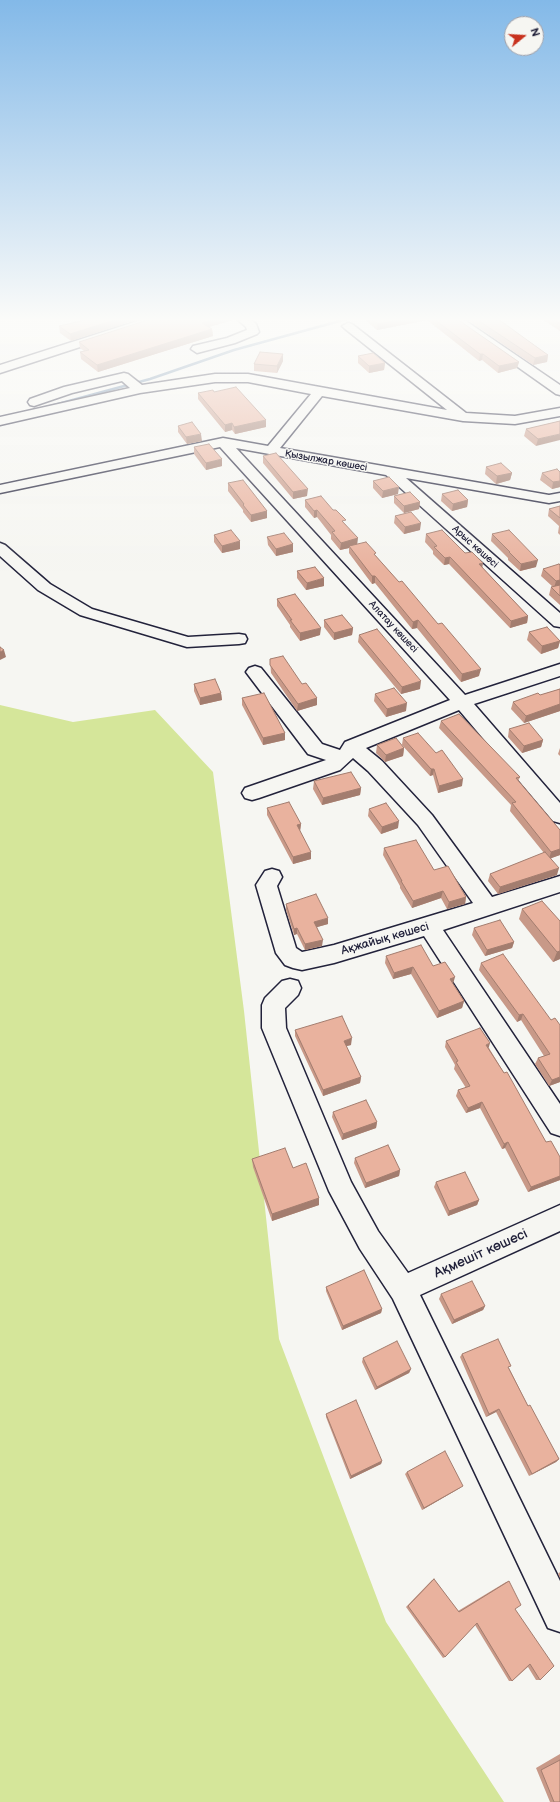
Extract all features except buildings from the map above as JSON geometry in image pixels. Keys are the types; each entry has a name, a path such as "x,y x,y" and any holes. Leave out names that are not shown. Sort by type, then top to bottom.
{"street":[{"path":"0,412 30,403"},
{"path":"0,421 67,403"},
{"path":"271,451 311,403"},
{"path":"383,403 463,417 515,420 560,412"},
{"path":"445,403 463,417"},
{"name":"Қызылжар көшесі","path":"0,489 223,442 549,499 560,497"},
{"name":"Алатау көшесі","path":"223,442 462,702 560,816"},
{"name":"Арыс көшесі","path":"391,472 560,622"},
{"path":"0,548 44,587 86,612 187,642 239,638"},
{"path":"252,793 333,765 348,752 462,702 560,670"},
{"path":"255,672 314,749 326,754 348,752 375,766 425,820 488,908"},
{"name":"Ақжайық көшесі","path":"272,877 266,885 287,953 293,959 302,961 316,959 429,926 560,884"},
{"path":"429,926 560,1126"},
{"path":"290,988 273,1005 274,1028 342,1191 369,1240 403,1289 560,1616"},
{"name":"Ақмешіт көшесі","path":"403,1289 560,1218"}],"green space":[{"path":"0,705 73,722 155,710 213,772 244,1011 279,1339 386,1622 504,1802 0,1802"}],"waterway":[{"path":"43,408 61,403"}]}
